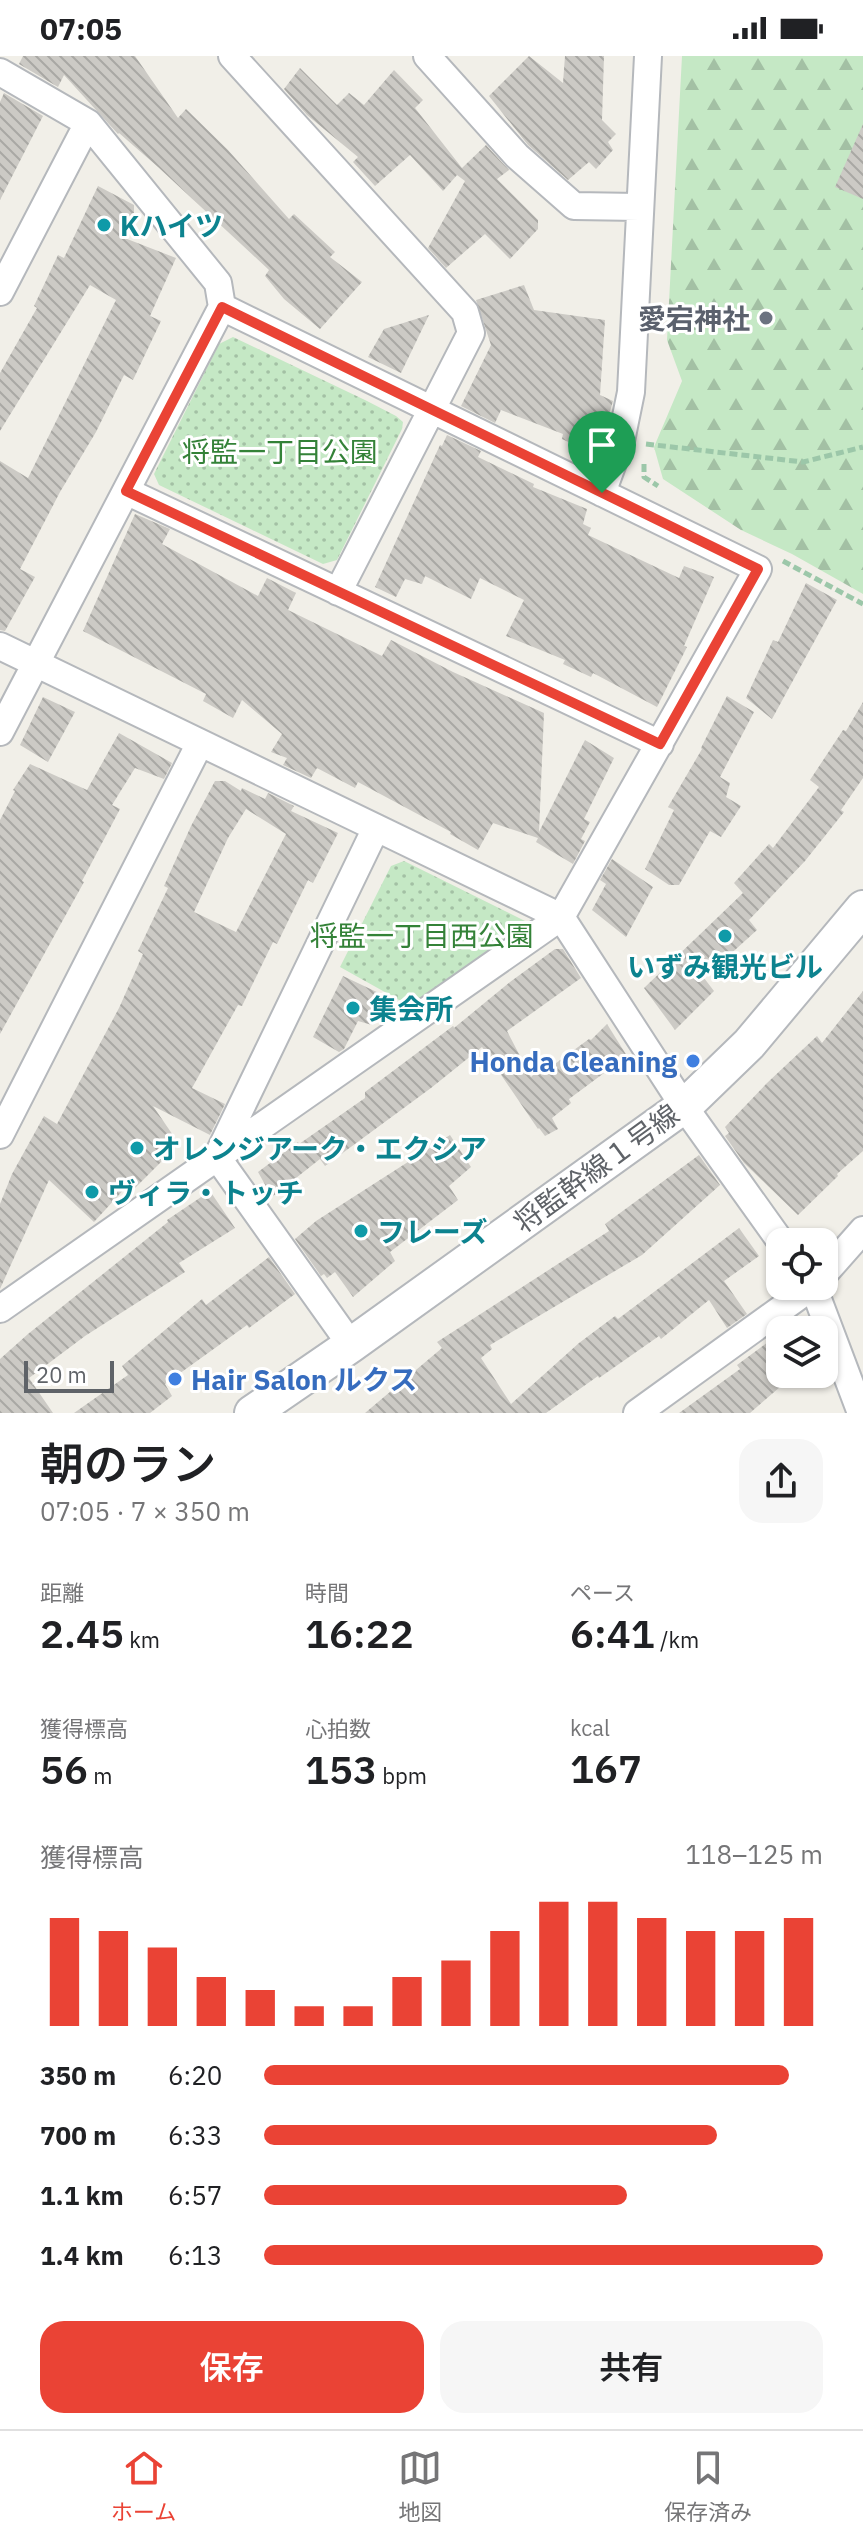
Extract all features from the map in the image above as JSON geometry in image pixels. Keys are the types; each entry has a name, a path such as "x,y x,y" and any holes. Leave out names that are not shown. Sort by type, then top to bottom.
{"street":[{"path":"232,56 465,312 471,333 338,592"},
{"path":"427,56 517,156 574,206 639,207"},
{"path":"602,493 637,441 631,392 648,56"},
{"path":"0,72 88,123 218,283 222,307 0,732"},
{"path":"0,292 88,123"},
{"path":"4,1300 217,1157 561,917 758,569 222,307"},
{"path":"126,491 660,744"},
{"path":"0,646 561,917 683,1105 771,1228"},
{"path":"0,1135 200,743"},
{"path":"217,1157 376,828"},
{"name":"将監幹線１号線","path":"252,1413 683,1105 749,1044 863,908"},
{"path":"217,1157 351,1345"},
{"path":"838,1258 863,1230"},
{"path":"637,1413 813,1286 861,1413"}],"path":[{"path":"669,493 644,477 637,441 803,462 863,447"},
{"path":"782,560 863,604"}],"green space":[{"name":"愛宕神社","path":"682,56 863,56 863,594 792,554 741,530 663,479 654,447 682,381 667,340"},
{"name":"将監一丁目公園","path":"233,337 367,401 403,422 337,560 323,564 159,485 154,474 219,344"},
{"name":"将監一丁目西公園","path":"404,861 525,921 521,932 417,1010 340,967 391,866"}],"building":[{"path":"23,56 135,56 178,118 186,109 228,150 289,219 294,214 335,252 330,257 362,282 320,329 284,299 265,276 269,270 118,134 64,75 58,87 19,64"},
{"path":"529,56 563,83 565,56 604,56 602,120 616,134 608,142 613,150 596,169 589,162 568,180 528,145 489,96"},
{"path":"300,68 337,105 349,93 364,105 394,70 423,100 415,108 462,168 486,145 509,170 497,179 538,220 538,229 510,259 485,234 446,268 428,248 465,181 457,175 443,191 410,155 375,186 353,162 358,157 307,115 284,89"},
{"path":"4,93 43,116 0,200 0,102"},
{"path":"863,124 863,199 835,187"},
{"path":"98,186 134,205 134,214 122,237 176,258 150,316 161,321 133,380 124,375 96,432 60,492 20,569 35,577 5,631 0,630 0,461 28,478 116,300 90,285 0,431 0,373 37,308 34,306 58,255 64,258"},
{"path":"524,285 534,310 605,320 600,395 613,401 597,455 562,439 563,434 501,410 495,423 461,406 491,345 476,300"},
{"path":"429,315 401,373 368,357 384,329"},
{"path":"447,435 481,451 478,457 534,484 533,487 587,509 583,524 591,528 588,535 679,578 684,566 714,577 684,646 687,647 657,707 593,673 591,677 563,664 565,660 506,636 524,600 480,578 471,599 425,576 422,584 405,579 396,597 375,587"},
{"path":"135,514 170,529 162,544 258,596 267,578 296,593 288,610 382,656 391,640 544,713 539,832 585,740 614,758 584,819 590,822 581,839 585,841 573,864 536,842 538,838 493,823 478,850 358,782 355,788 317,768 311,778 283,765 287,758 271,752 282,734 242,700 233,718 203,701 206,694 83,631"},
{"path":"806,583 837,600 772,719 746,698 773,640 778,642"},
{"path":"727,696 754,712 720,777 730,783 726,797 741,806 721,837 710,831 679,885 669,885 645,869 674,810 668,807 702,749"},
{"path":"43,697 75,712 48,762 20,745"},
{"path":"863,702 863,778 841,810 844,812 805,861 749,920 757,930 704,978 714,991 675,1030 644,988 743,893 734,883 769,844 773,848 819,787 810,780"},
{"path":"119,733 172,763 164,779 135,768 112,805 120,809 84,882 0,1034 0,820 13,790 30,764 87,790"},
{"path":"215,781 225,781 241,791 242,788 265,799 268,793 294,806 291,811 338,833 313,883 308,880 277,944 273,942 242,1006 238,1005 192,1088 225,1104 210,1135 153,1106 179,1144 133,1190 128,1185 94,1222 49,1180 0,1289 0,1204 12,1174 44,1116 57,1124 119,1008 143,954 138,951 168,888 164,886","holes":["246,809 286,834 236,932 194,912 228,838"]},
{"path":"612,859 653,887 626,937 592,910 606,884 600,880"},
{"path":"555,949 563,949 581,978 507,1031 531,1077 545,1064 548,1069 591,1040 607,1024 627,1056 569,1099 571,1103 552,1118 558,1129 545,1136 538,1129 482,1047 325,1166 320,1159 272,1197 258,1172 365,1098 365,1092"},
{"name":"集会所","path":"343,976 383,995 372,1025 358,1021 344,1049 339,1052 313,1037"},
{"path":"863,991 863,1151 798,1215 744,1163 725,1136 729,1133 725,1127 817,1036 822,1043"},
{"name":"フレーズ","path":"450,1135 471,1167 449,1186 458,1200 390,1252 395,1261 353,1297 335,1272 327,1278 324,1274 321,1276 295,1239 316,1221"},
{"path":"699,1155 720,1185 642,1255 490,1345 492,1349 481,1358 511,1404 579,1343 615,1316 618,1319 739,1228 759,1256 724,1281 747,1314 727,1328 709,1300 661,1339 659,1336 546,1413 365,1413 442,1348 437,1342 609,1231 605,1224"},
{"path":"210,1191 235,1228 179,1263 185,1272 85,1336 29,1378 53,1413 0,1413 0,1359 167,1220"},
{"path":"269,1257 295,1294 165,1384 172,1396 150,1413 74,1413 128,1375 122,1366 202,1299 206,1305"},
{"path":"766,1343 766,1388 779,1388 750,1413 679,1413 740,1369 737,1365"}],"place":[{"name":"Kハイツ","path":"104,225"},
{"name":"愛宕神社","path":"766,318"},
{"name":"いずみ観光ビル","path":"725,936"},
{"name":"集会所","path":"353,1008"},
{"name":"Honda Cleaning","path":"693,1061"},
{"name":"オレンジアーク・エクシア","path":"137,1148"},
{"name":"ヴィラ・トッチ","path":"92,1192"},
{"name":"フレーズ","path":"361,1231"},
{"name":"Hair Salon ルクス","path":"175,1379"}],"route":[{"path":"222,307 602,493 758,569 660,744 126,491 222,307"}]}
